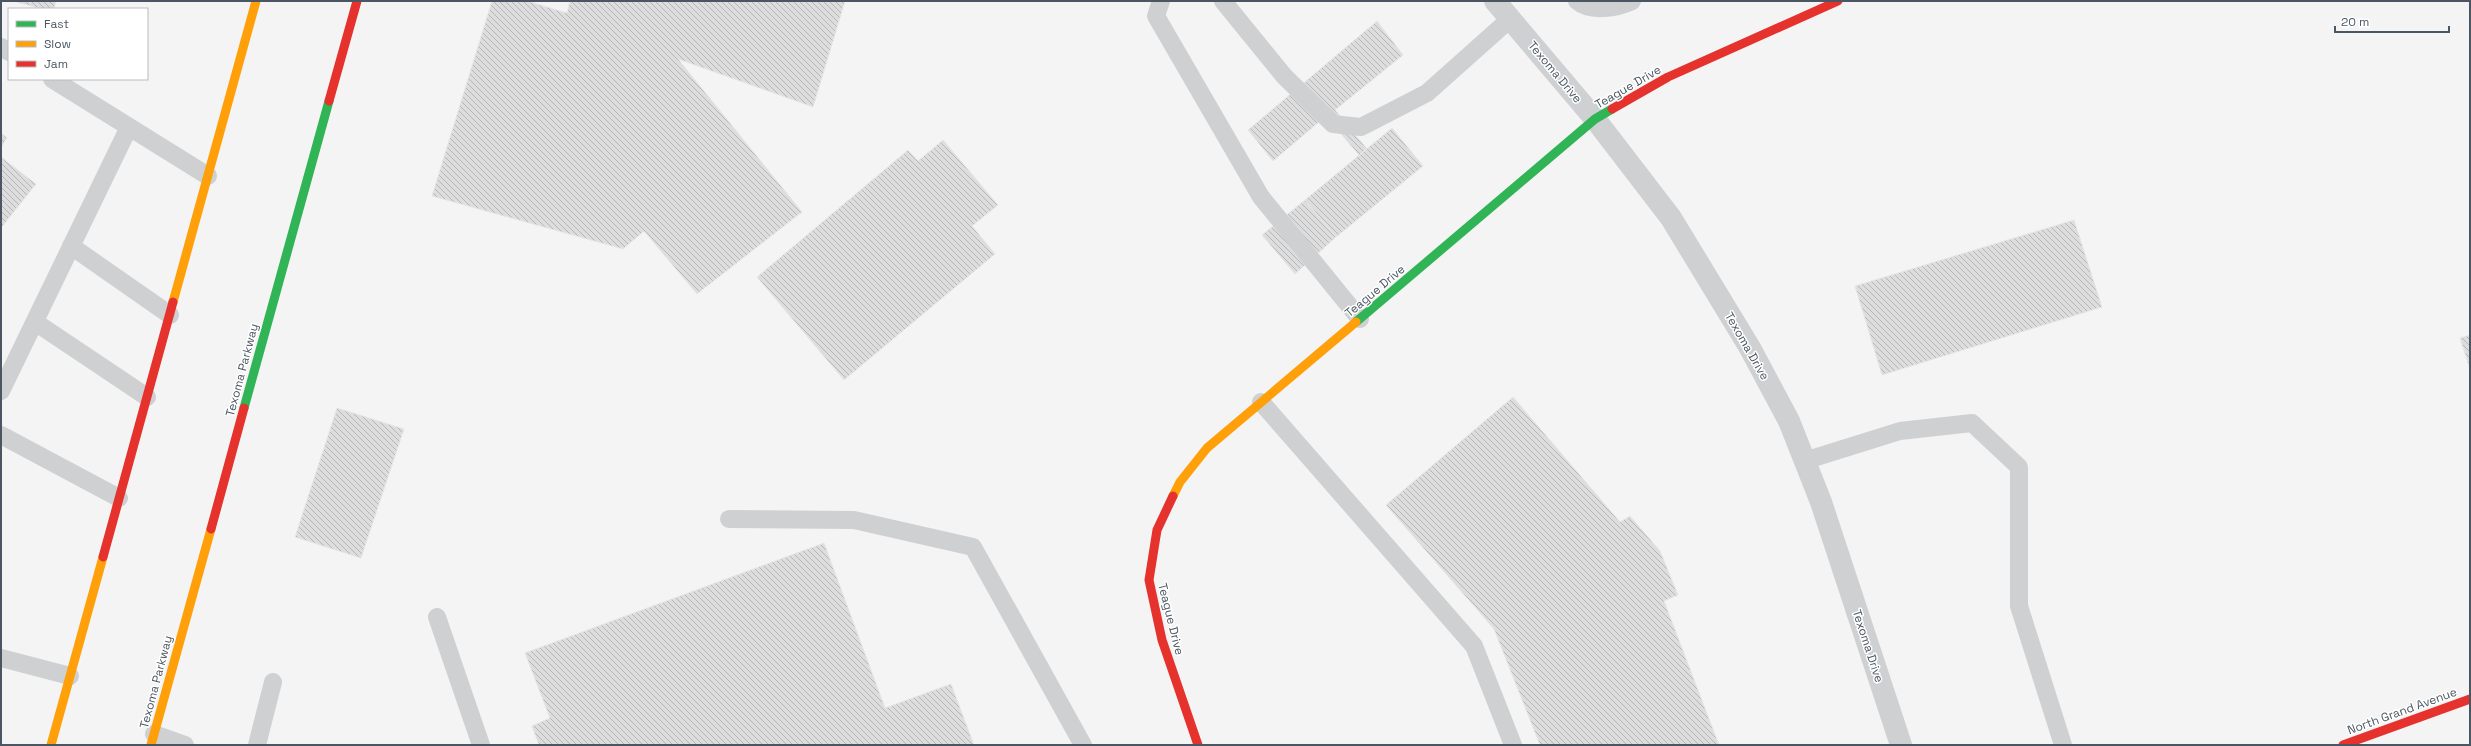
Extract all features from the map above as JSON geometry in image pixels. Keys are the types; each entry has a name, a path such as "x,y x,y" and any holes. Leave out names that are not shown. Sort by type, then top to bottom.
{"main road":[{"path":"51,745 256,1"},
{"name":"Texoma Parkway","path":"153,740 357,1"},
{"name":"Teague Drive","path":"1198,745 1162,640 1149,580 1157,530 1180,482 1207,448 1596,119 1668,78 1838,1"},
{"name":"North Grand Avenue","path":"2343,745 2470,699"}],"street":[{"name":"Texoma Drive","path":"1494,1 1596,119 1671,218 1750,348 1788,421 1821,502 1901,745"}],"lane":[{"path":"1161,1 1156,16 1261,197 1360,319"},
{"path":"1223,1 1284,76 1333,124 1361,127 1427,93 1510,19"},
{"path":"1577,1 1600,8 1621,6 1632,1"},
{"path":"54,80 208,176"},
{"path":"1,391 129,127"},
{"path":"71,246 170,314"},
{"path":"34,322 147,397"},
{"path":"1261,402 1474,646 1513,745"},
{"path":"1804,461 1900,431 1972,423 2019,467 2019,606 2063,745"},
{"path":"1,435 119,498"},
{"path":"729,518 854,520 973,547 1083,745"},
{"path":"437,617 481,745"},
{"path":"1,658 70,676"},
{"path":"257,745 273,682"},
{"path":"153,740 185,745"}],"building":[{"path":"13,1 56,1 54,8 38,8"},
{"path":"492,1 527,1 567,13 570,1 845,1 813,107 678,59 802,212 697,294 644,231 623,249 432,196"},
{"path":"1377,21 1403,55 1335,110 1367,149 1359,155 1326,116 1273,161 1248,130"},
{"path":"1392,128 1423,166 1336,237 1305,200"},
{"path":"1,133 7,138 1,147"},
{"path":"943,140 998,205 972,226 995,254 844,380 757,277 908,150 918,161"},
{"path":"1,157 36,184 1,228"},
{"path":"1305,200 1336,237 1295,274 1262,235"},
{"path":"2074,220 2102,307 1882,375 1855,286"},
{"path":"2470,335 2470,369 2460,338"},
{"path":"1513,397 1620,522 1630,516 1660,551 1678,595 1664,601 1719,745 1540,745 1494,629 1386,505"},
{"path":"337,408 404,429 361,558 295,537"},
{"path":"824,543 885,708 951,684 974,745 539,745 532,726 550,718 525,653"}],"traffic: fast":[{"path":"244,408 329,101"},
{"path":"1356,322 1595,119 1612,109"}],"traffic: slow":[{"path":"173,302 256,1"},
{"path":"1173,496 1180,482 1207,448 1356,322"},
{"path":"151,745 211,529"},
{"path":"51,745 103,557"}],"traffic: jam":[{"path":"329,101 357,1"},
{"path":"1612,109 1668,77 1838,1"},
{"path":"103,557 173,302"},
{"path":"211,529 244,408"},
{"path":"1173,496 1157,530 1149,580 1162,640 1198,745"},
{"path":"2343,745 2470,699"}]}
